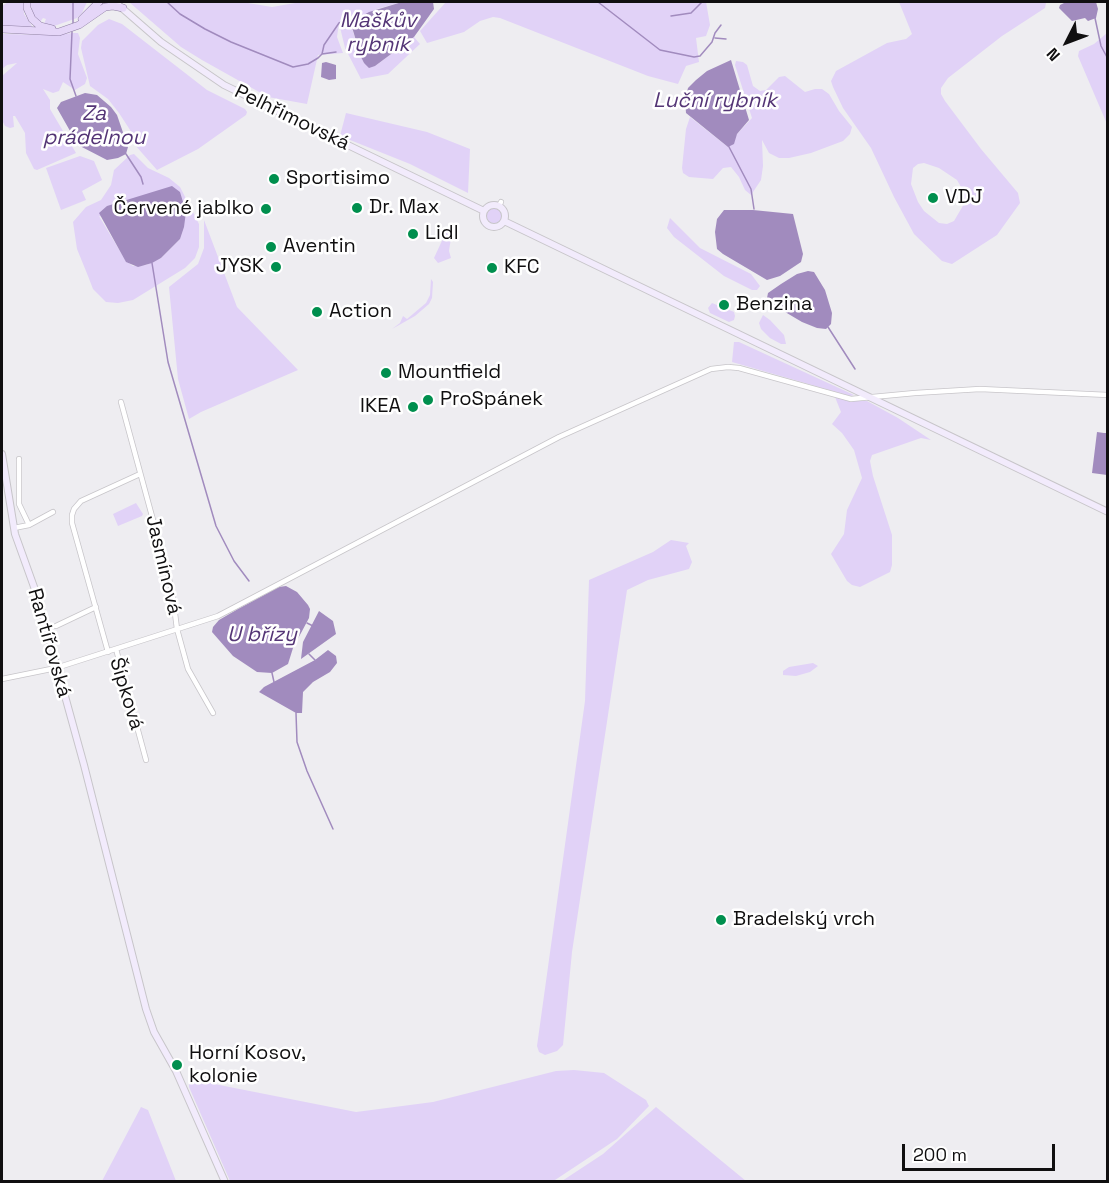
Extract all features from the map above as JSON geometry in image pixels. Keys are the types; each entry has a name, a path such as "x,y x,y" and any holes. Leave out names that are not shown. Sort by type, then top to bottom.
{"main road":[{"path":"27,2 30,16 38,24 50,29 65,29"},
{"path":"87,14 92,2"},
{"name":"Pelhřimovská","path":"115,2 161,42 224,86 484,211"},
{"path":"75,25 104,3"},
{"path":"2,29 41,32 65,29 75,25 104,3"},
{"path":"104,3 123,8"},
{"path":"500,204 504,212 504,221 496,227 490,226 484,220 484,211 490,206 500,204"},
{"path":"504,221 1107,512"},
{"name":"Rantířovská","path":"2,454 14,528 38,598 101,831 135,968 154,1032 176,1071 225,1182"}],"street":[{"path":"213,713 188,669 177,629 218,616 559,437 711,369 728,367 851,399 980,389 1107,395"},
{"name":"Jasmínová","path":"116,649 177,629 172,590 121,402"},
{"path":"19,459 19,504 29,525"},
{"path":"108,652 72,523 73,512 81,501 140,474"},
{"path":"14,528 29,525 53,512"},
{"path":"56,626 96,608"},
{"name":"Šípková","path":"2,679 56,668 116,649 146,760"}],"shaded area":[{"path":"8,2 23,2 24,14 34,29 2,26 2,6"},
{"path":"30,2 87,2 77,18 54,26 44,24 46,19 43,18 40,22 34,17"},
{"path":"129,2 242,2 272,7 301,2 402,2 377,9 353,21 351,25 361,57 364,63 375,66 414,37 420,44 388,74 361,79 345,48 339,23 337,37 343,53 318,55 307,104 268,97 202,60 181,47"},
{"path":"446,2 706,2 710,25 706,36 696,38 699,62 686,66 678,84 648,76 500,18 493,17 480,21 464,32 427,43 420,31"},
{"path":"899,2 1046,3 1045,8 1002,36 948,78 941,88 945,101 1018,193 1020,203 997,235 952,264 942,261 914,234 871,148 843,108 831,81 836,71 887,43 906,39 912,34","holes":["924,163 939,168 957,180 964,196 964,204 954,221 947,224 939,223 924,211 911,184 913,168 918,164"]},
{"path":"109,19 122,24 207,90 245,109 246,115 198,149 157,170 135,145 132,133 108,99 90,86 81,48 82,41 98,25"},
{"path":"78,33 80,38 78,54 87,78 85,84 75,90 63,82 59,91 53,93 43,89 50,100 50,109 76,153 37,170 34,169 26,153 25,133 15,116 13,116 14,127 5,126 2,120 2,76 17,63 7,65 2,69 2,34"},
{"path":"1107,33 1107,124 1078,56 1079,51 1094,44"},
{"path":"736,61 747,65 753,86 760,91 766,90 779,77 785,76 805,92 822,89 829,94 852,127 850,134 843,141 811,153 789,158 779,158 769,153 762,140 761,180 751,195 745,190 731,167 723,168 713,179 689,177 683,173 682,168 686,129 690,117 728,147 752,118 735,65"},
{"path":"346,113 427,132 470,149 468,193 410,164 340,136"},
{"path":"134,154 148,168 169,178 180,187 199,224 199,247 195,258 185,268 133,300 118,303 106,302 93,289 77,249 73,222 86,207 101,200 111,185 114,170","holes":["99,216 180,239 161,258 146,265 133,266 126,261"]},
{"path":"80,156 94,161 102,180 82,191 86,200 61,210 46,168"},
{"path":"494,208 502,216 494,224 486,216"},
{"path":"670,218 700,248 751,274 760,286 757,290 752,290 724,276 674,237 667,228"},
{"path":"204,220 237,307 298,370 189,419 178,379 169,287 198,264 204,248"},
{"path":"446,232 451,238 449,251 451,258 438,263 434,258"},
{"path":"431,279 433,282 432,298 429,304 415,316 392,329 400,323 403,316 407,319 426,303 430,295"},
{"path":"712,303 734,312 734,320 729,322 710,313 708,308"},
{"path":"763,315 784,335 786,344 770,338 761,329 759,323"},
{"path":"734,342 739,342 854,395 850,396 732,362"},
{"path":"835,397 850,401 867,401 931,440 921,438 872,455 870,461 873,476 892,535 892,565 890,572 860,587 847,581 831,554 844,534 847,510 862,478 854,450 842,433 832,424 841,412"},
{"path":"136,503 142,516 118,526 113,514"},
{"path":"671,540 689,543 686,546 692,562 689,569 648,580 627,590 572,952 563,1045 557,1051 545,1055 539,1052 537,1046 585,701 589,580 653,552"},
{"path":"813,663 818,666 810,672 796,676 783,675 783,671 789,667"},
{"path":"556,1071 604,1073 646,1100 649,1106 617,1139 552,1182 230,1181 189,1087 189,1083 194,1080 356,1112 433,1102"},
{"path":"141,1107 148,1110 176,1181 102,1181"},
{"path":"656,1107 746,1181 562,1181 603,1154"}],"water":[{"name":"Maškův rybník","path":"402,2 433,2 434,9 414,37 369,68 361,57 351,24 369,12"},
{"path":"1066,2 1096,2 1098,9 1096,18 1088,21 1085,18 1072,21 1059,8"},
{"name":"Luční rybník","path":"731,60 749,120 737,134 734,144 728,147 686,113 685,99 688,88 696,80 707,71"},
{"path":"322,63 336,65 336,79 329,80 321,77"},
{"name":"Za prádelnou","path":"85,93 97,95 117,115 128,147 126,154 107,160 78,145 57,108 61,102"},
{"name":"Za prádelnou","path":"172,186 180,192 186,212 180,239 161,258 152,263 138,267 126,262 99,213 107,206"},
{"path":"724,210 793,214 803,254 801,262 780,276 767,280 723,254 717,249 715,232 717,219"},
{"path":"814,272 825,290 832,313 831,324 826,329 802,322 775,306 767,298 768,293 781,284 797,274"},
{"path":"1097,432 1107,433 1107,475 1092,473"},
{"name":"U břízy","path":"286,586 297,592 308,605 309,618 293,648 288,664 272,673 257,672 233,656 212,632 213,627 219,620 238,609 279,587"},
{"name":"U břízy","path":"319,611 333,621 336,634 301,659 303,642"},
{"name":"U břízy","path":"328,650 336,656 337,663 330,672 313,682 303,692 302,713 296,713 259,692 264,687 315,660"}],"waterway":[{"path":"73,2 73,24"},
{"path":"167,2 180,14 205,29 293,67 308,64 318,58 339,23 346,20 354,22"},
{"path":"598,2 660,50 694,57 700,56 712,42 721,25"},
{"path":"671,16 691,13 702,2"},
{"path":"1095,18 1101,46 1108,59"},
{"path":"72,32 70,79 76,96"},
{"path":"715,38 726,39"},
{"path":"322,54 336,52"},
{"path":"728,145 751,189 754,209"},
{"path":"126,154 143,184"},
{"path":"152,263 168,362 216,526 234,561 249,581"},
{"path":"828,327 855,369"},
{"path":"307,623 313,626"},
{"path":"309,654 315,660"},
{"path":"272,673 274,682"},
{"path":"296,713 297,742 307,771 333,829"}],"place":[{"name":"Sportisimo","path":"274,179"},
{"name":"VDJ","path":"933,198"},
{"name":"Dr. Max","path":"357,208"},
{"name":"Červené jablko","path":"266,209"},
{"name":"Lidl","path":"413,234"},
{"name":"Aventin","path":"271,247"},
{"name":"JYSK","path":"276,267"},
{"name":"KFC","path":"492,268"},
{"name":"Benzina","path":"724,305"},
{"name":"Action","path":"317,312"},
{"name":"Mountfield","path":"386,373"},
{"name":"ProSpánek","path":"428,400"},
{"name":"IKEA","path":"413,407"},
{"name":"Bradelský vrch","path":"721,920"},
{"name":"Horní Kosov, kolonie","path":"177,1065"}]}
